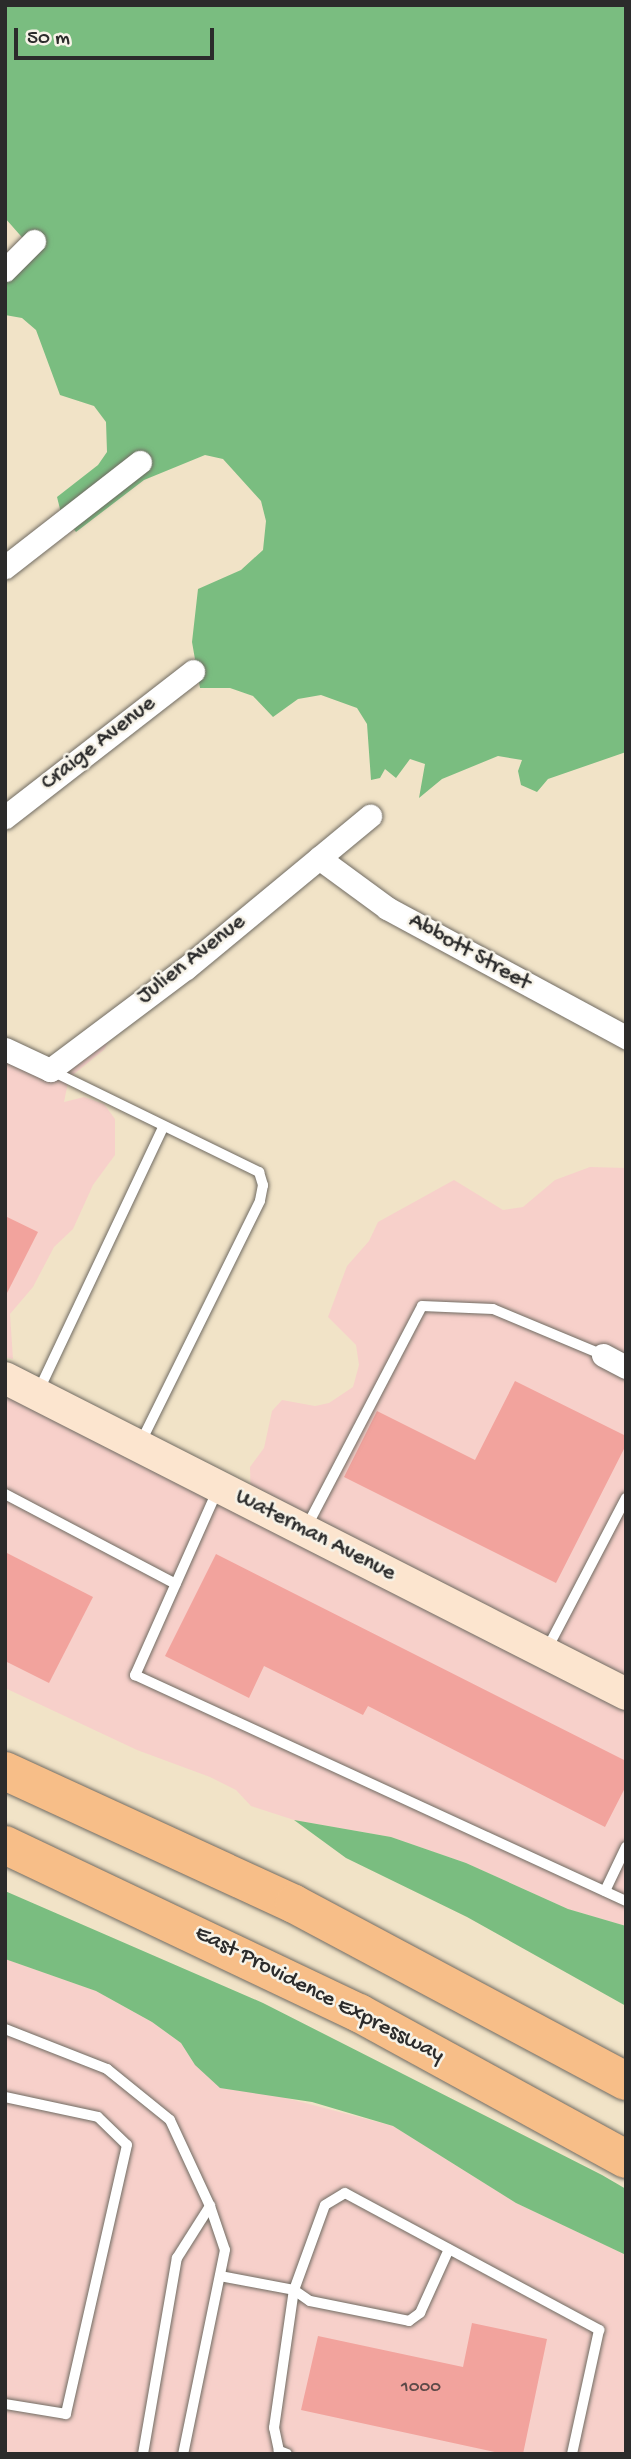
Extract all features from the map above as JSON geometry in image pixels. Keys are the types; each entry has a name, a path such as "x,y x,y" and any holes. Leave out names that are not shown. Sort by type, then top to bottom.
{"highway":[{"path":"5,1771 295,1904 626,2081"},
{"name":"East Providence Expressway","path":"5,1845 346,2006 626,2159"}],"main road":[{"name":"Waterman Avenue","path":"5,1378 626,1694"}],"street":[{"path":"5,270 34,241"},
{"path":"5,567 140,462"},
{"name":"Craige Avenue","path":"5,817 193,671"},
{"name":"Julien Avenue","path":"50,1070 186,968 370,816"},
{"name":"Abbott Street","path":"319,858 387,908 626,1037"},
{"path":"5,1049 50,1070"},
{"path":"603,1355 626,1367"}],"lane":[{"path":"50,1070 260,1172 263,1185 260,1201 139,1446"},
{"path":"38,1394 164,1126"},
{"path":"304,1531 422,1306 494,1309 603,1355"},
{"path":"219,1487 135,1675 626,1901"},
{"path":"5,1494 176,1584"},
{"path":"545,1653 626,1499"},
{"path":"605,1891 626,1847"},
{"path":"5,2029 107,2069 170,2120 210,2206 225,2249 183,2454"},
{"path":"5,2097 98,2117 127,2145 66,2414 5,2404"},
{"path":"287,2454 279,2451 274,2428 294,2290 325,2205 345,2193 599,2330 572,2454"},
{"path":"143,2454 177,2258 210,2206"},
{"path":"220,2276 294,2290 310,2301 409,2321 420,2313 449,2249"}],"shaded area":[{"path":"97,1034 107,1044 105,1049 69,1078 64,1102 84,1097 104,1104 115,1119 115,1155 93,1185 73,1229 54,1247 33,1287 10,1314 13,1359 5,1357 5,1048 47,1066"},
{"path":"590,1167 626,1168 626,1926 568,1909 466,1863 391,1837 294,1820 251,1806 236,1790 210,1777 137,1750 5,1688 5,1378 251,1506 250,1467 264,1448 272,1411 282,1400 315,1406 329,1403 353,1387 359,1365 356,1345 328,1317 347,1266 369,1241 378,1222 454,1180 503,1210 523,1207 555,1180"},
{"path":"5,1959 96,1991 152,2022 181,2043 195,2065 267,2093 393,2126 516,2203 626,2255 626,2454 5,2454"}],"green space":[{"path":"5,5 626,5 626,752 548,779 537,792 521,785 518,771 522,760 498,756 442,779 419,798 425,764 410,759 396,778 385,769 380,778 371,780 367,724 357,708 321,695 298,699 273,717 253,696 230,688 200,688 192,642 198,589 241,570 263,550 266,521 261,501 223,459 205,455 144,480 76,532 61,513 57,497 98,465 107,452 106,422 94,406 60,395 36,330 22,318 5,315 5,266 27,243 5,218"},
{"path":"294,1820 391,1837 466,1863 568,1909 626,1926 626,2006 467,1917 346,1858"},
{"path":"5,1891 263,2003 626,2189 626,2255 516,2203 393,2126 312,2102 220,2088 195,2065 181,2043 152,2022 96,1991 5,1959"}],"building":[{"path":"5,1216 38,1232 5,1297"},
{"path":"515,1381 626,1436 626,1445 556,1583 344,1477 377,1411 475,1460"},
{"path":"5,1552 93,1597 49,1683 5,1661"},
{"path":"216,1554 626,1761 626,1786 605,1827 368,1706 363,1715 264,1666 249,1698 165,1656"},
{"path":"472,2323 547,2339 523,2454 504,2454 301,2410 318,2336 463,2367"}]}
